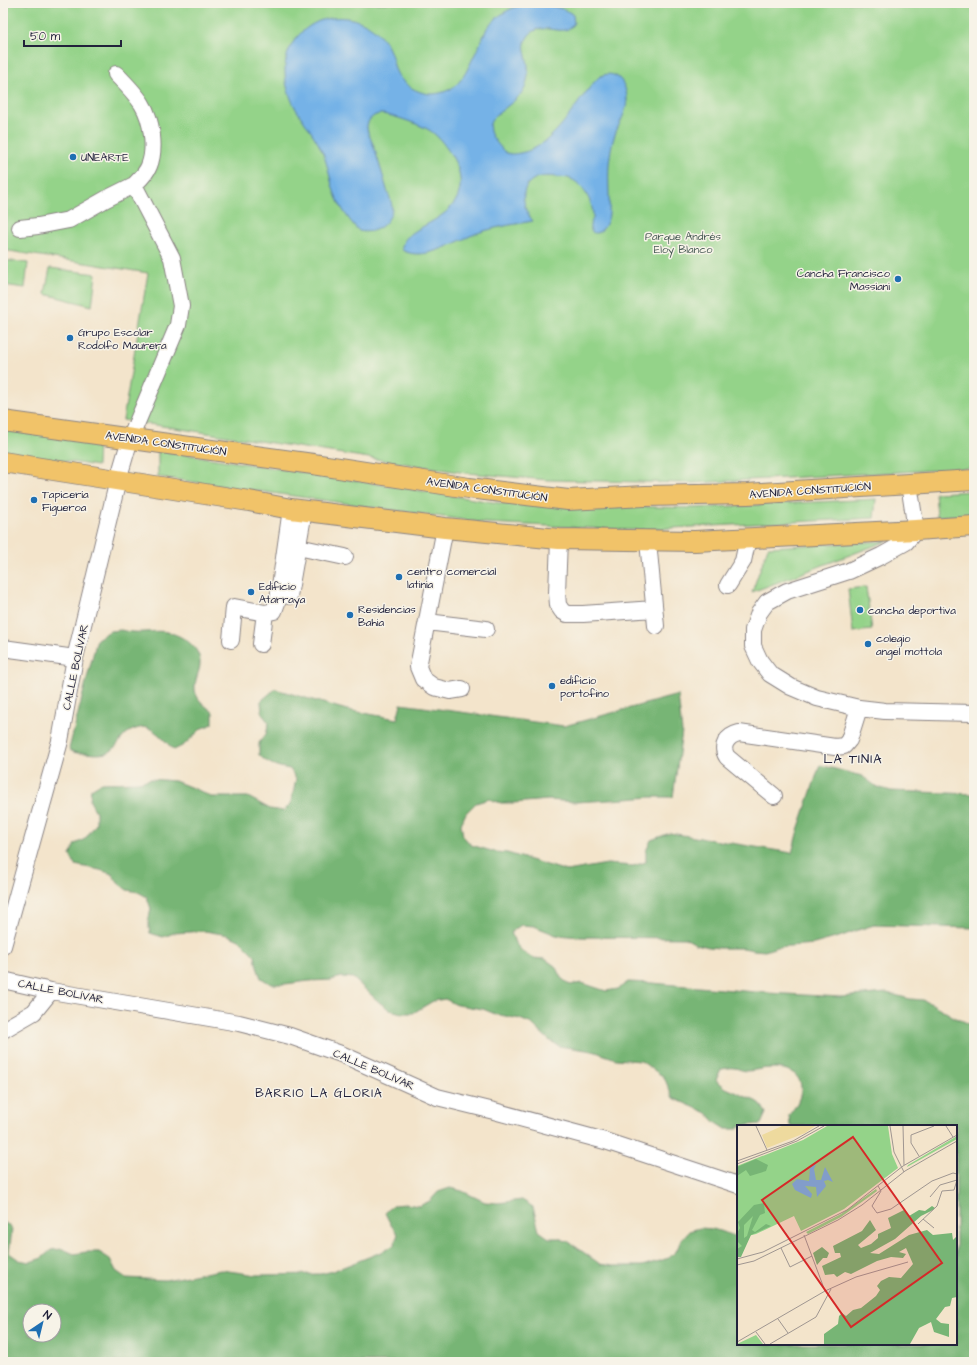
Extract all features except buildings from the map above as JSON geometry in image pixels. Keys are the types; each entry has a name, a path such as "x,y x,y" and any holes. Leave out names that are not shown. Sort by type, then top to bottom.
{"main road":[{"name":"AVENIDA CONSTITUCIÓN","path":"3,421 305,463 469,488 568,500 645,496 747,494 974,480"},
{"path":"3,462 297,510 445,528 559,539 695,541 974,526"}],"street":[{"path":"20,228 69,220 134,185 149,168 153,152 151,128 142,105 126,84 116,74"},
{"name":"CALLE BOLÍVAR","path":"3,946 60,741 75,658 118,480 130,439 178,324 181,306 172,258 134,185"},
{"path":"909,484 916,530 906,542 849,571 787,591 767,602 759,613 753,630 753,646 760,661 770,674 791,687 817,698 859,708 885,711 974,713"},
{"path":"288,602 298,546 297,510"},
{"path":"231,640 234,607 265,613 274,611 278,600 297,510"},
{"path":"445,528 418,667 423,679 434,687 450,691 462,688"},
{"path":"728,585 743,561 748,538"},
{"path":"559,539 557,593 558,605 562,611 567,614 583,614 654,609"},
{"path":"648,541 656,626"},
{"path":"298,546 345,557"},
{"path":"261,644 265,613"},
{"path":"427,622 486,629"},
{"path":"3,648 75,658"},
{"path":"774,796 727,757 724,753 724,748 727,740 733,734 739,733 835,747 844,746 850,740 859,708"},
{"name":"CALLE BOLÍVAR","path":"3,980 51,991 239,1023 290,1036 340,1054 437,1097 605,1141 737,1185"},
{"path":"3,1030 34,1012 51,991"}],"green space":[{"name":"Parque Andrés Eloy Blanco","path":"3,3 974,3 974,468 691,483 548,480 466,473 123,420 148,273 3,250"},
{"path":"3,260 28,263 25,288 3,285"},
{"path":"50,268 96,274 92,306 45,294"},
{"path":"3,430 98,442 97,466 3,451"},
{"path":"158,450 499,503 695,508 876,499 874,518 631,530 486,523 158,477"},
{"path":"974,491 974,515 937,516 935,493"},
{"path":"887,541 752,592 768,547"},
{"name":"cancha deportiva","path":"866,587 872,630 853,632 848,589"},
{"path":"121,630 129,632 167,632 180,637 192,645 199,656 200,663 195,691 201,702 213,712 213,724 202,728 184,745 174,750 155,732 148,728 136,729 127,733 111,751 105,753 77,753 69,749 97,639 110,631"},
{"path":"275,689 347,710 397,719 401,704 564,726 678,695 682,732 673,797 576,802 548,800 513,803 501,803 489,799 476,803 466,813 461,824 463,836 471,845 495,852 507,853 567,871 607,864 633,866 646,862 646,851 651,840 670,833 792,853 798,830 820,765 862,776 877,787 891,791 974,794 974,928 874,925 814,944 777,947 765,951 743,948 709,947 696,944 685,938 581,937 556,935 534,926 521,925 511,932 515,943 523,952 533,958 545,959 555,966 561,978 570,985 582,983 606,991 618,989 628,982 652,983 767,993 841,997 887,993 910,999 923,1000 974,1026 974,1362 3,1362 3,1221 12,1229 9,1253 19,1260 30,1262 42,1258 51,1250 63,1249 74,1254 99,1252 110,1259 116,1271 126,1278 165,1280 221,1270 257,1275 321,1274 333,1271 384,1251 394,1245 398,1234 391,1225 385,1213 393,1205 406,1204 419,1206 430,1201 438,1192 450,1188 462,1191 485,1202 498,1203 522,1200 533,1207 539,1231 549,1238 558,1238 569,1242 600,1264 613,1266 642,1266 669,1258 677,1250 681,1240 689,1231 700,1228 713,1229 737,1237 737,1345 957,1345 957,1125 790,1125 789,1115 799,1098 801,1090 800,1082 797,1076 782,1069 768,1068 743,1071 736,1068 731,1068 721,1069 716,1080 726,1088 760,1103 766,1113 761,1124 737,1125 737,1129 726,1129 715,1122 707,1113 673,1098 664,1077 641,1061 616,1059 593,1051 559,1046 549,1040 532,1024 520,1019 495,1014 483,1009 457,1005 445,999 433,1001 413,1013 401,1013 390,1010 379,1002 353,978 342,977 331,980 271,984 261,978 255,956 239,940 228,935 205,931 174,933 163,937 150,933 148,922 151,909 147,897 138,892 127,890 118,883 112,874 75,865 70,855 75,844 85,839 96,824 96,812 90,801 91,789 101,783 139,782 150,779 175,781 211,797 248,797 270,809 284,811 291,803 296,779 290,769 273,765 259,755 259,743 266,734 269,723 262,714 261,701"}],"water":[{"path":"525,4 536,4 563,9 573,15 574,23 570,28 565,30 538,29 532,32 527,38 525,42 525,49 528,72 525,88 516,99 495,116 490,124 490,132 492,137 507,153 516,154 532,149 544,142 554,133 599,77 609,74 618,77 622,81 625,88 627,100 625,111 615,135 611,150 609,163 609,214 604,228 597,233 591,230 590,225 593,217 592,206 580,185 565,177 544,176 533,180 525,189 524,202 533,221 502,226 484,231 432,252 422,254 402,250 404,241 411,234 445,212 455,202 460,189 459,172 448,150 432,132 407,121 381,114 371,118 367,124 367,129 391,201 392,211 390,216 380,228 368,232 359,231 350,221 340,204 334,192 323,153 314,136 296,109 288,91 285,72 288,53 292,44 305,29 322,20 332,18 350,18 366,24 379,34 385,41 391,54 395,69 405,84 427,94 441,93 454,87 463,77 487,28 491,23 504,13"}],"place":[{"name":"UNEARTE","path":"73,157"},
{"name":"Cancha Francisco Massiani","path":"898,279"},
{"name":"Grupo Escolar Rodolfo Maurera","path":"70,338"},
{"name":"Tapicería Figueroa","path":"34,500"},
{"name":"centro comercial latinia","path":"399,577"},
{"name":"Edificio Atarraya","path":"251,592"},
{"name":"cancha deportiva","path":"860,610"},
{"name":"Residencias Bahia","path":"350,615"},
{"name":"colegio angel mottola","path":"868,644"},
{"name":"edificio portofino","path":"552,686"}],"district":[{"name":"LA TINIA","path":"853,758"},
{"name":"BARRIO LA GLORIA","path":"319,1093"}]}
